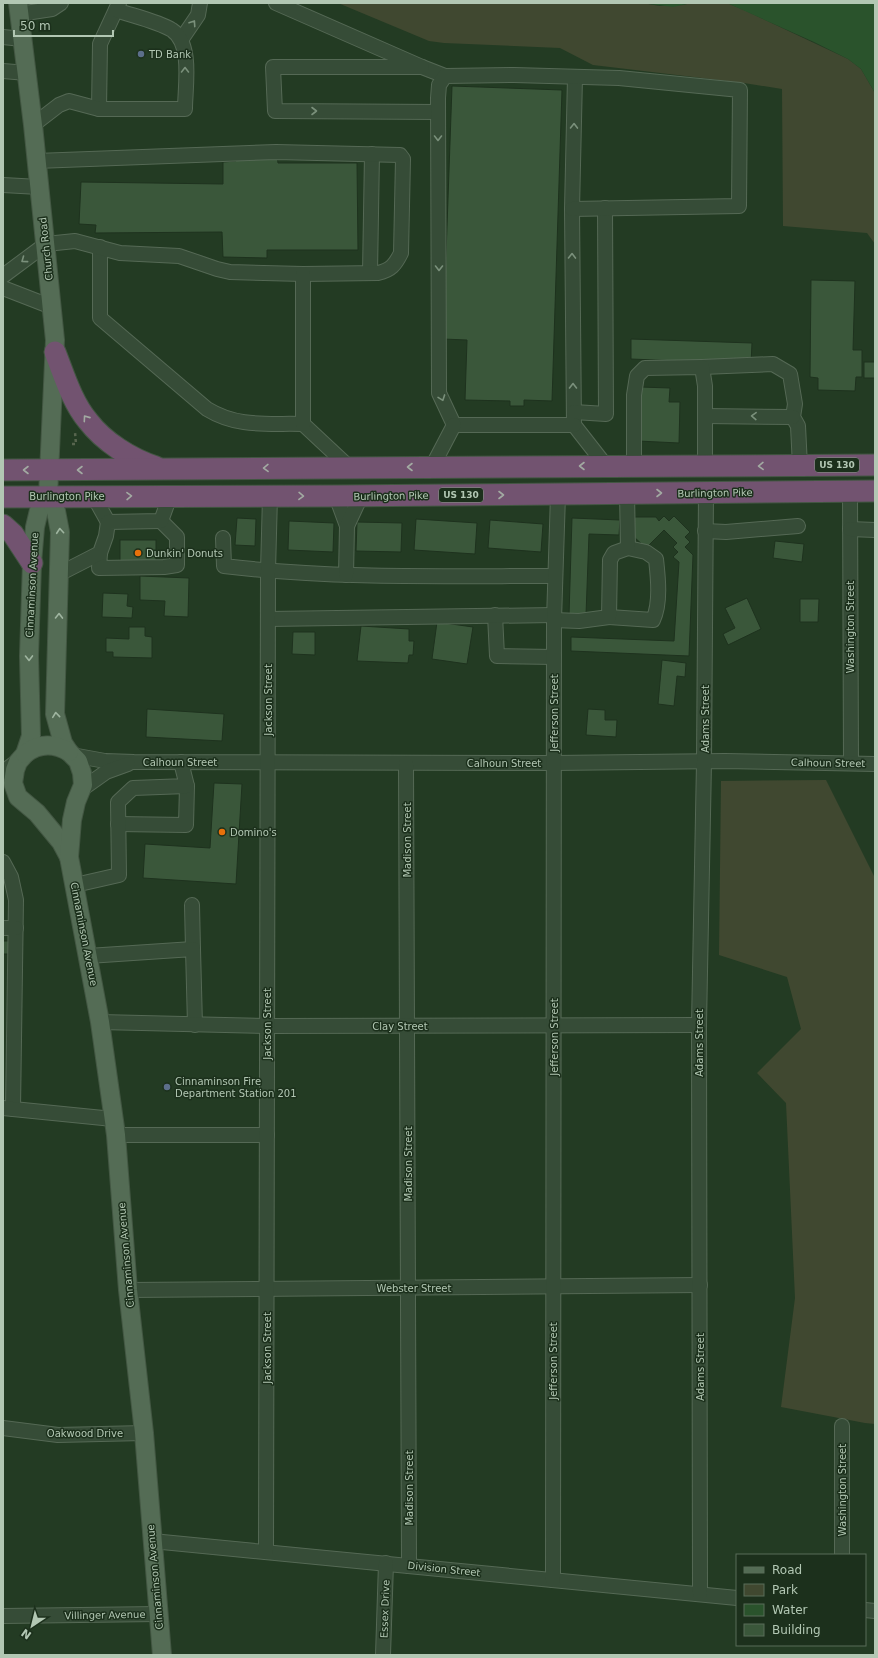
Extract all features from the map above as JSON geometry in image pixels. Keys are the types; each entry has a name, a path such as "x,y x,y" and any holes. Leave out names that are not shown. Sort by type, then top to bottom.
{"highway":[{"path":"55,352 78,407 87,421 114,445 136,458 164,469"},
{"name":"US 130","path":"3,470 875,465"},
{"name":"Burlington Pike","path":"3,497 558,495 875,491"},
{"path":"3,525 13,534 32,563"}],"main road":[{"name":"Church Road","path":"18,9 27,73 46,244 55,352 48,496"},
{"name":"Cinnaminson Avenue","path":"69,857 61,842 37,813 10,794 14,788 14,776 31,736 29,656 32,563 35,526 40,506 48,496 55,509 60,527 55,714 61,738 81,767 83,779 70,837 69,857 100,1022 115,1127 128,1290 144,1433 162,1655"},
{"name":"Calhoun Street","path":"23,756 35,748 46,745 53,745 70,753"},
{"name":"Calhoun Street","path":"37,813 48,815 58,813 79,795"}],"street":[{"path":"18,9 52,9 61,3"},
{"path":"181,40 198,15 200,3"},
{"path":"276,3 422,67 442,80 575,76 619,78 740,90 740,206 572,208"},
{"path":"33,124 59,105 69,102 99,109 185,109 186,51 181,40 171,30 118,6 100,44 99,109"},
{"path":"3,36 22,39"},
{"path":"422,67 273,67 275,111 438,112"},
{"path":"3,71 27,73"},
{"path":"575,76 572,208 574,418 606,466"},
{"path":"442,80 438,112 439,393 454,425"},
{"path":"3,276 46,244 75,241 120,253 180,256 217,270 230,272 303,274 370,273 388,270 396,264 400,253 403,159 400,155 276,152 36,161"},
{"path":"370,273 372,154"},
{"path":"3,185 39,186"},
{"path":"454,425 574,418 606,414 604,208"},
{"path":"100,247 100,318 207,409 220,417 245,423 303,424 349,467"},
{"path":"303,274 303,424"},
{"path":"3,288 52,307"},
{"path":"634,466 634,395 637,376 645,368 702,368 773,364 790,374 795,404 793,417 798,426 800,466"},
{"path":"702,368 705,386 704,467"},
{"path":"704,416 793,417"},
{"path":"432,467 454,425"},
{"name":"Washington Street","path":"850,491 851,763"},
{"path":"627,493 628,548"},
{"name":"Adams Street","path":"700,1594 699,1025 704,762 706,493"},
{"name":"Jefferson Street","path":"553,1580 554,576 558,495"},
{"path":"94,496 108,522 106,536 100,553 99,568 164,567 177,565 177,537 161,522 108,522"},
{"path":"161,522 170,496"},
{"name":"Jackson Street","path":"266,1552 268,571 270,496"},
{"path":"336,496 347,526 346,575"},
{"path":"347,526 361,496"},
{"path":"705,531 726,532 798,526"},
{"path":"850,529 875,530"},
{"path":"223,538 224,566 268,571 346,575 554,576"},
{"path":"268,619 495,615 554,618 579,622 609,617 653,620 656,613 656,559 646,552 628,548 614,553 610,560 609,617"},
{"path":"59,574 100,553"},
{"path":"495,615 497,656 554,657"},
{"name":"Calhoun Street","path":"70,753 105,761 134,762 704,762 875,764"},
{"name":"Calhoun Street","path":"3,772 23,756"},
{"name":"Calhoun Street","path":"79,795 114,769 134,762"},
{"path":"118,824 186,824 187,786 181,762"},
{"name":"Madison Street","path":"406,763 409,1566"},
{"path":"74,885 119,875 118,802 133,788 187,786"},
{"path":"3,862 11,877 15,892 9,928 8,1109 115,1127 267,1135"},
{"path":"192,905 195,1025"},
{"path":"88,956 193,948"},
{"name":"Clay Street","path":"100,1022 268,1026 699,1025"},
{"name":"Webster Street","path":"128,1290 700,1286"},
{"name":"Washington Street","path":"842,1426 842,1554"},
{"name":"Oakwood Drive","path":"3,1428 58,1435 144,1433"},
{"name":"Division Street","path":"152,1541 736,1598"},
{"name":"Essex Drive","path":"384,1655 386,1563"},
{"name":"Villinger Avenue","path":"3,1616 158,1614"}],"path":[{"path":"72,444 76,444 74,426"}],"green space":[{"path":"338,3 642,3 660,6 683,5 691,3 727,3 744,10 848,59 861,69 875,93 875,244 867,233 783,226 782,89 593,65 560,48 429,41"},
{"path":"826,780 875,878 875,1424 781,1407 795,1298 786,1103 757,1073 801,1029 787,977 719,955 721,781"}],"water":[{"path":"642,3 691,3 673,7"},
{"path":"727,3 875,3 875,93 861,69 848,59"}],"building":[{"path":"452,86 562,90 552,401 524,400 524,406 510,406 510,401 465,400 467,340 443,339"},
{"path":"277,155 278,163 357,163 358,250 267,250 267,258 223,257 222,232 95,233 96,225 79,224 81,182 223,184 223,162 236,161 237,156"},
{"path":"811,280 855,281 853,350 862,350 862,377 856,377 855,391 818,390 818,378 810,377"},
{"path":"631,339 752,343 751,364 631,359"},
{"path":"864,362 875,362 875,378 864,378"},
{"path":"640,387 670,388 669,402 680,402 679,443 638,441"},
{"path":"664,516 669,521 674,516 690,532 685,537 690,542 685,547 693,555 689,656 571,651 571,637 674,641 679,562 673,557 678,552 673,547 677,543 664,530 646,548 633,536 634,517 656,517 659,521"},
{"path":"237,518 256,519 255,546 235,545"},
{"path":"572,518 620,520 619,535 589,534 586,615 569,615"},
{"path":"416,519 477,523 475,554 414,550"},
{"path":"490,520 543,524 541,552 488,548"},
{"path":"289,521 334,523 333,552 288,550"},
{"path":"357,522 402,523 401,552 356,551"},
{"path":"120,540 156,540 156,562 120,562"},
{"path":"775,541 804,544 802,562 773,558"},
{"path":"140,576 189,578 188,617 164,616 165,601 140,600"},
{"path":"103,593 128,594 127,606 133,607 132,618 102,617"},
{"path":"747,598 761,629 728,645 723,634 735,628 725,608"},
{"path":"800,599 819,599 818,622 800,622"},
{"path":"437,622 473,627 467,664 432,659"},
{"path":"361,626 409,629 409,641 414,641 413,655 409,655 408,663 357,661"},
{"path":"129,627 145,627 145,636 152,637 152,658 113,657 113,652 106,652 106,638 129,639"},
{"path":"293,632 315,632 315,655 292,654"},
{"path":"662,660 686,663 685,677 677,676 674,706 658,704"},
{"path":"147,709 224,714 222,741 146,737"},
{"path":"588,709 605,710 605,720 617,720 616,737 586,735"},
{"path":"214,783 242,784 236,884 143,878 145,844 210,848"},
{"path":"3,941 10,941 10,954 3,954"}],"place":[{"name":"TD Bank","path":"141,54"},
{"name":"Dunkin' Donuts","path":"138,553"},
{"name":"Domino's","path":"222,832"},
{"name":"Cinnaminson Fire Department Station 201","path":"167,1087"}]}
